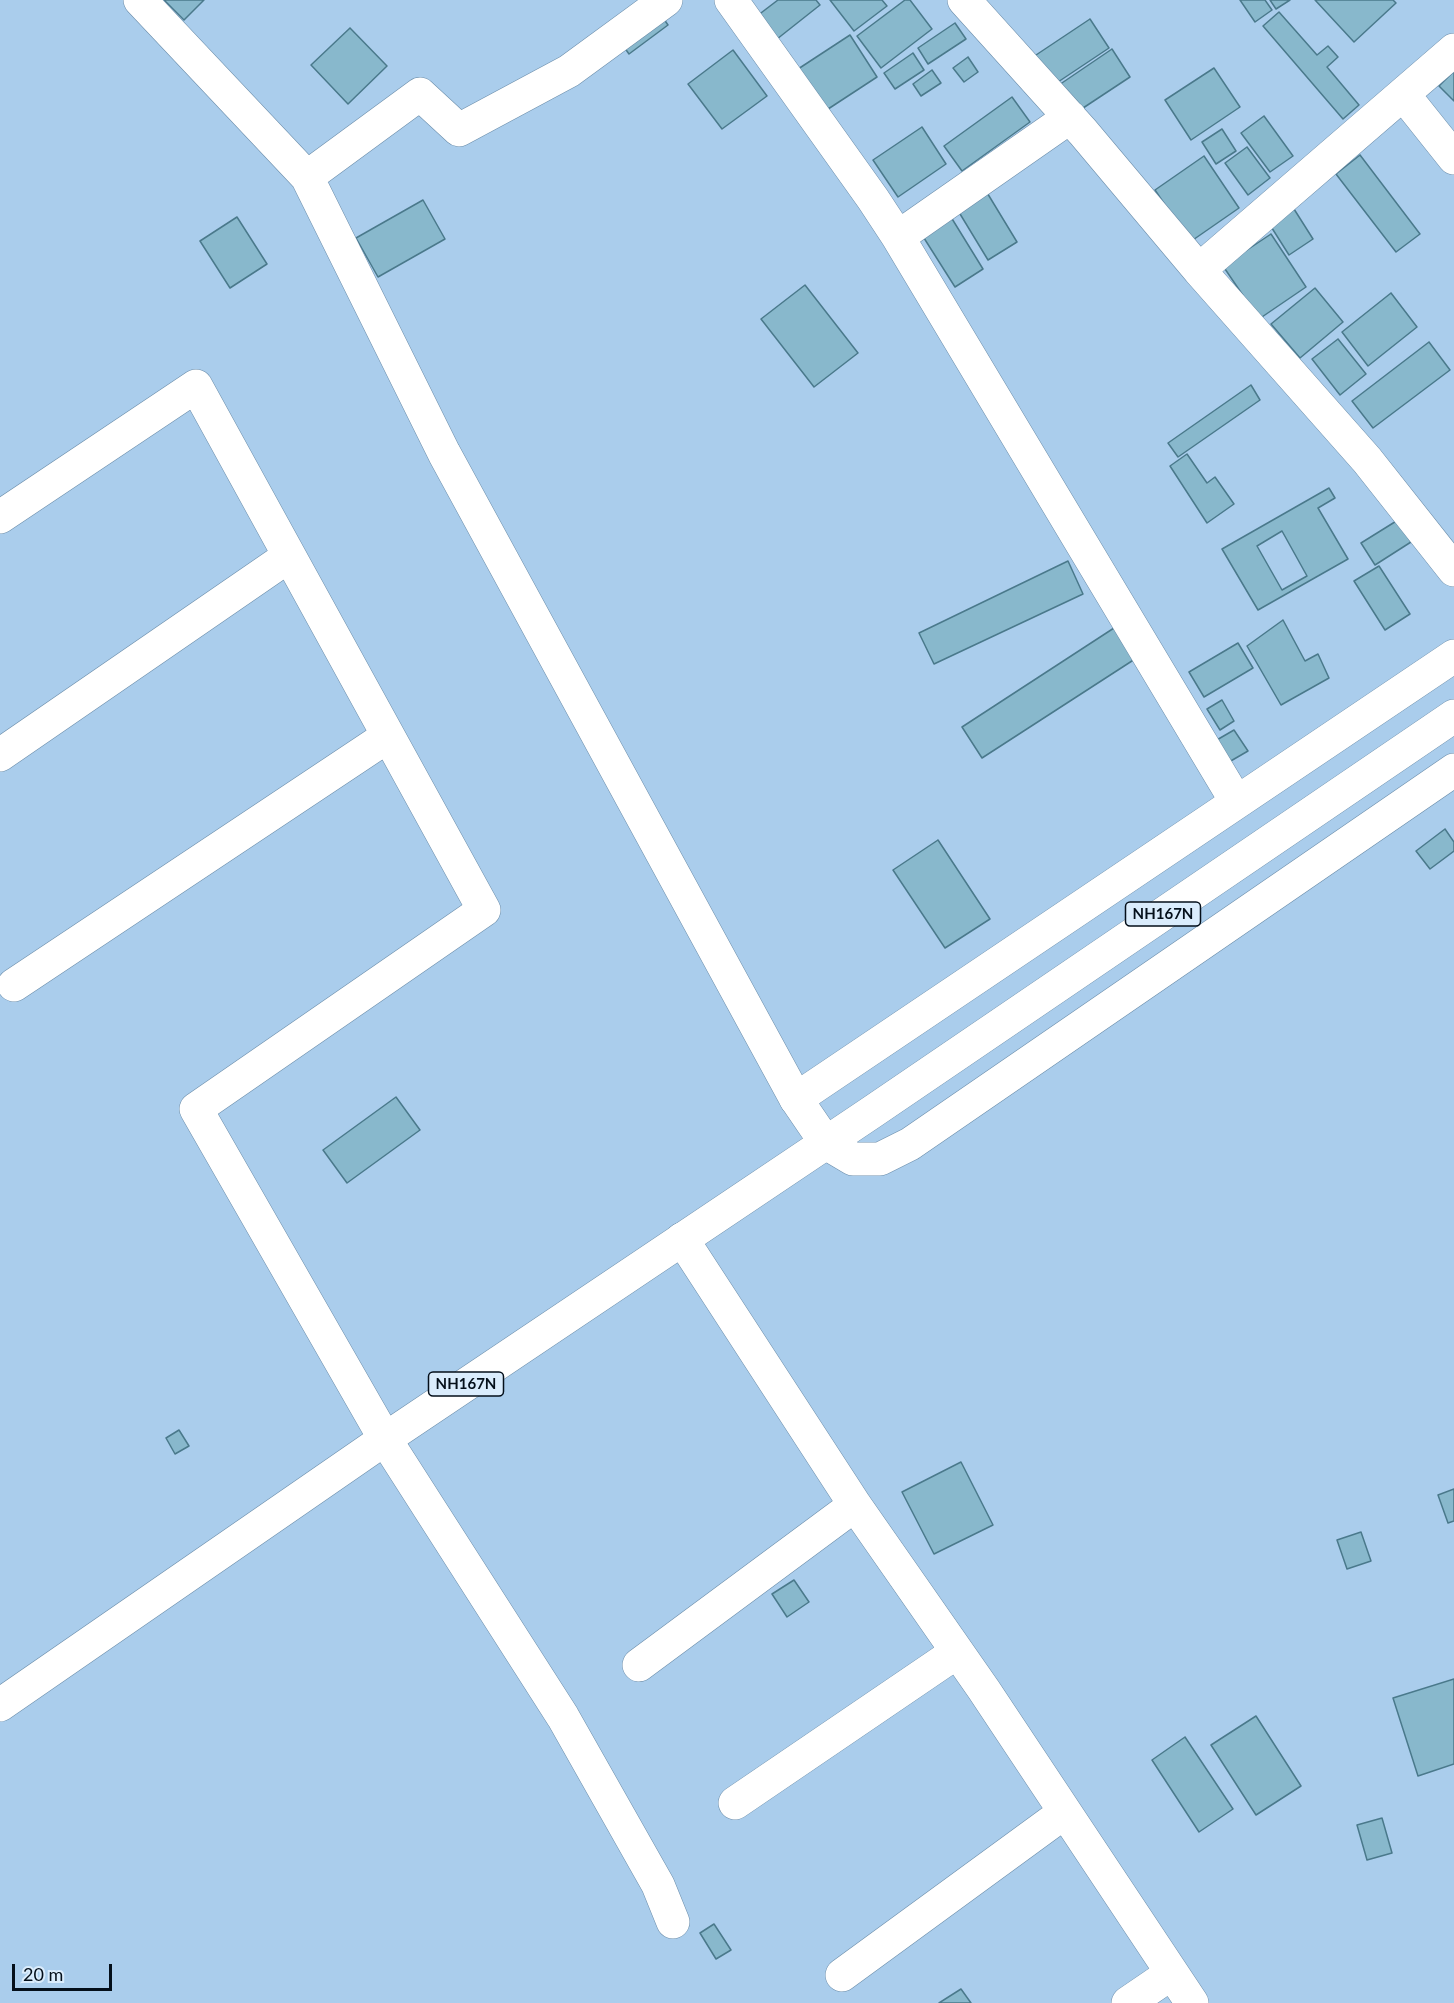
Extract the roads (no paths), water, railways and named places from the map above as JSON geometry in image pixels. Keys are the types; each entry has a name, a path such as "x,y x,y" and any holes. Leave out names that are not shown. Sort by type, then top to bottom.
{"main road":[{"path":"140,0 307,177 444,453 796,1099 826,1143 853,1159 880,1159 910,1144 1453,772"},
{"path":"307,177 420,94 459,130 569,71 666,0"},
{"path":"731,0 898,237 1236,801"},
{"path":"964,0 1070,117 1199,270 1367,460 1454,570"},
{"path":"1199,270 1454,50"},
{"path":"1402,94 1454,158"},
{"path":"898,237 1070,117"},
{"path":"0,516 196,386 484,910 196,1109 385,1439 563,1717 658,1885 674,1922"},
{"path":"0,755 289,556"},
{"path":"796,1099 1454,656"},
{"name":"NH167N","path":"0,1705 385,1439 872,1112 1454,716"},
{"path":"14,985 388,736"},
{"path":"682,1239 855,1505 957,1652 1192,2003"},
{"path":"639,1665 855,1505"},
{"path":"735,1803 957,1652"},
{"path":"842,1975 1065,1812"},
{"path":"1128,2003 1172,1973"}]}
